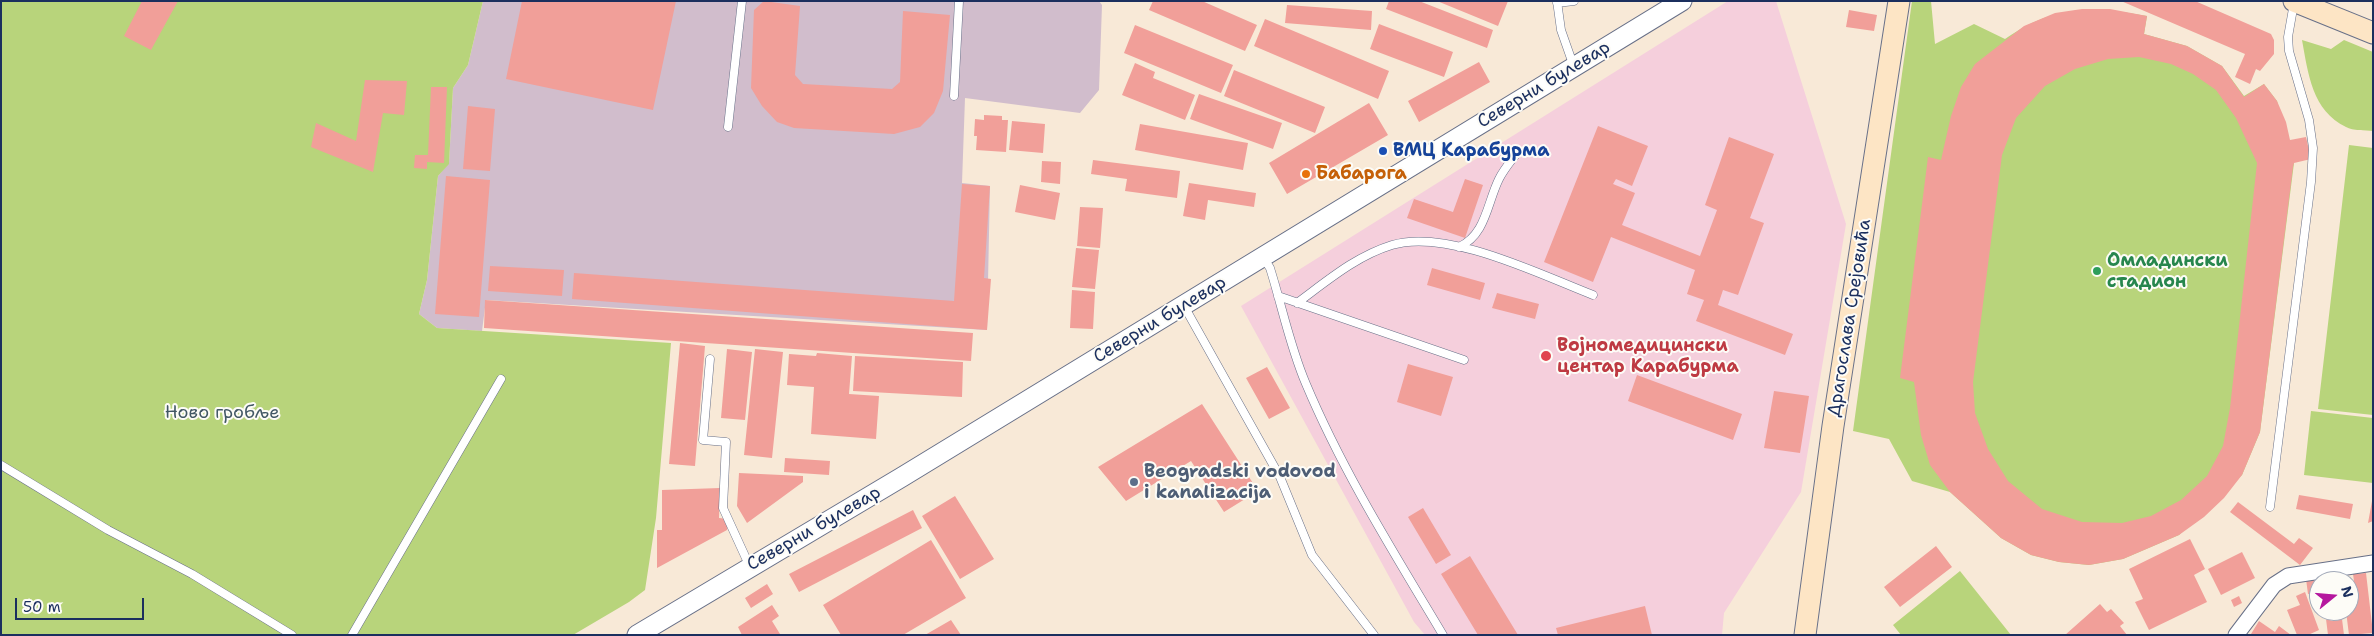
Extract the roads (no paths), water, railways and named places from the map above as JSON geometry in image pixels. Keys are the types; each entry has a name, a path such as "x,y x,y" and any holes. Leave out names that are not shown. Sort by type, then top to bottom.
{"main road":[{"name":"Драгослава Срејовића","path":"1805,635 1807,606 1833,426 1899,1"},
{"path":"2294,1 2373,33"}],"street":[{"name":"Северни булевар","path":"637,635 1184,306 1682,1"},
{"path":"2236,635 2274,585 2288,576 2373,563"}],"lane":[{"path":"728,127 742,1"},
{"path":"954,96 959,1"},
{"path":"1574,1 1557,2 1561,30 1574,67"},
{"path":"2270,507 2314,148 2305,103 2289,51 2288,37 2294,1"},
{"path":"1459,247 1471,240 1477,233 1499,177 1517,153"},
{"path":"1297,302 1354,263 1394,244 1426,242 1459,247 1486,254 1593,295"},
{"path":"1263,257 1270,268 1305,382 1336,451 1385,539 1443,635"},
{"path":"1278,296 1464,360"},
{"path":"1184,306 1280,478 1312,555 1374,635"},
{"path":"710,359 703,440 726,442 723,508 750,567"},
{"path":"352,635 500,379"},
{"path":"1,464 108,530 192,574 292,635"}],"place":[{"name":"ВМЦ Карабурма","path":"1383,151"},
{"name":"Бабарога","path":"1306,174"},
{"name":"Омладински стадион","path":"2097,271"},
{"name":"Војномедицински центар Карабурма","path":"1546,356"},
{"name":"Beogradski vodovod i kanalizacija","path":"1134,482"}],"park label":[{"name":"Ново гробље","path":"222,413"}]}
